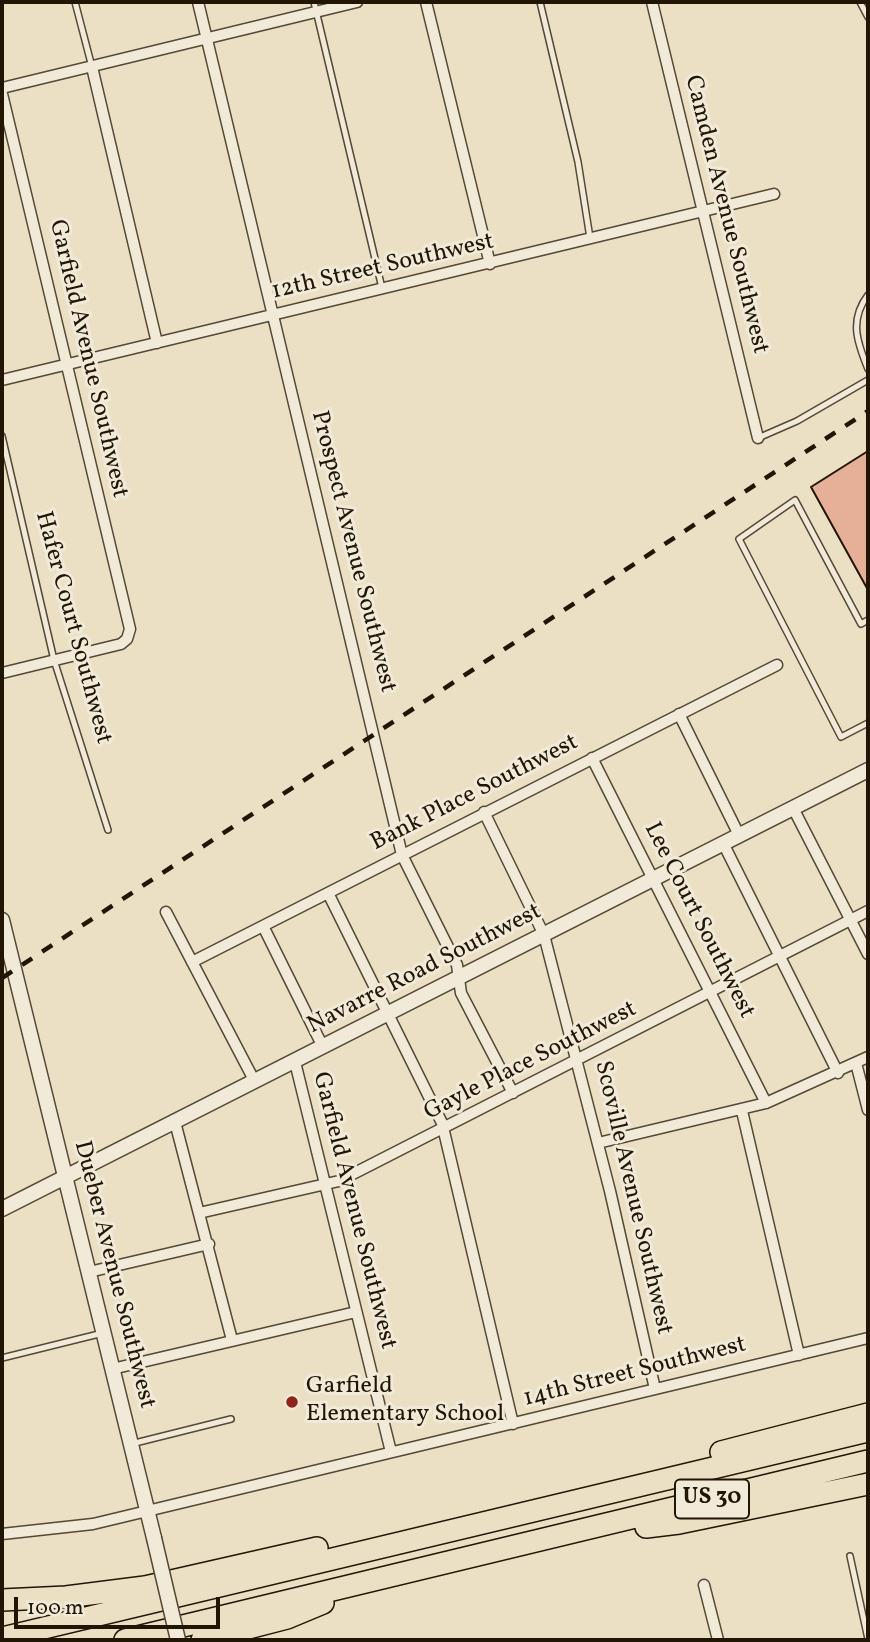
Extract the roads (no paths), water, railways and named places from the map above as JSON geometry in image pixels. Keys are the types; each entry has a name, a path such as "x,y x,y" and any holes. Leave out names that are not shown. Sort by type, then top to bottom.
{"highway":[{"path":"562,1502 737,1447 868,1414"},
{"name":"US 30","path":"2,1638 868,1431"},
{"name":"US 30","path":"125,1640 868,1461"},
{"path":"557,1537 679,1523 868,1484"},
{"path":"2,1600 112,1592 317,1548 372,1548"},
{"path":"202,1640 288,1618 380,1580"}],"street":[{"name":"Prospect Avenue Southwest","path":"198,2 402,855 457,965 461,993 513,1093"},
{"path":"2,91 207,39 316,7 357,2"},
{"path":"426,2 490,264"},
{"name":"Camden Avenue Southwest","path":"652,2 758,438"},
{"path":"92,67 157,343"},
{"name":"Garfield Avenue Southwest","path":"2,91 130,635 121,644 54,660"},
{"name":"12th Street Southwest","path":"2,380 774,194"},
{"path":"2,673 54,660"},
{"name":"Bank Place Southwest","path":"192,962 777,665"},
{"path":"679,714 739,835"},
{"name":"Lee Court Southwest","path":"592,758 766,1103"},
{"name":"Navarre Road Southwest","path":"2,1209 723,843 867,774"},
{"path":"793,808 868,954"},
{"name":"Scoville Avenue Southwest","path":"484,812 544,934 578,1060 655,1389"},
{"path":"723,843 838,1073"},
{"path":"328,893 390,1014 443,1130 513,1424"},
{"name":"Gayle Place Southwest","path":"198,1213 339,1181 868,911"},
{"path":"166,912 255,1082"},
{"name":"Dueber Avenue Southwest","path":"2,920 178,1640"},
{"path":"263,926 323,1047"},
{"path":"598,1143 742,1111 838,1073 868,1057"},
{"name":"Garfield Avenue Southwest","path":"295,1062 391,1452"},
{"path":"856,1063 868,1110"},
{"path":"742,1111 799,1355"},
{"path":"176,1122 232,1340"},
{"path":"89,1272 209,1244"},
{"path":"112,1369 356,1312"},
{"name":"14th Street Southwest","path":"2,1534 93,1524 868,1338"},
{"path":"704,1585 718,1640"}],"lane":[{"path":"75,2 92,67"},
{"path":"540,2 578,162 590,240"},
{"path":"860,2 868,17"},
{"path":"316,7 383,289"},
{"path":"868,295 858,308 855,322 857,339 868,369"},
{"path":"758,438 797,421 868,380"},
{"name":"Hafer Court Southwest","path":"2,436 54,660 108,830"},
{"path":"868,620 861,624 794,500 738,539 841,737 868,723"},
{"path":"2,1358 103,1333"},
{"path":"131,1444 232,1419"},
{"path":"850,1556 868,1639"}],"railway":[{"path":"2,978 868,411"}],"place":[{"name":"Garfield Elementary School","path":"292,1402"}]}
